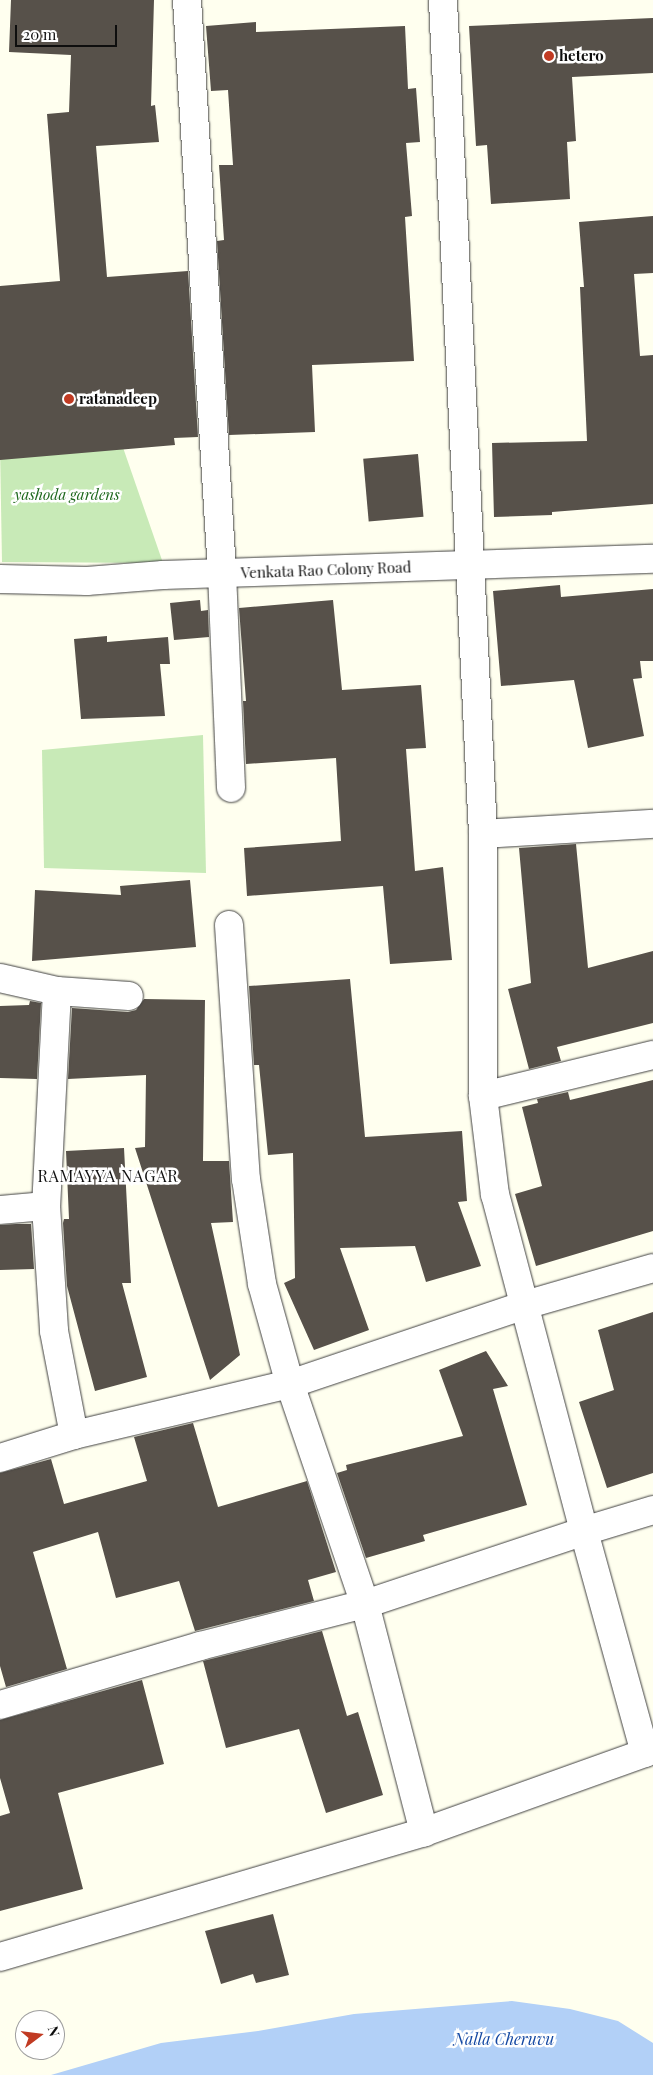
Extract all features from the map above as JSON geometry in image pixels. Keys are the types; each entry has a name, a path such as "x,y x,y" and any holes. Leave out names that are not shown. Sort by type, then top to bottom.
{"street":[{"path":"188,0 222,573 231,788"},
{"path":"0,1957 424,1832 649,1752 584,1531 495,1195 483,1096 482,834 472,564 443,0"},
{"name":"Venkata Rao Colony Road","path":"0,579 88,581 222,573 653,559"},
{"path":"482,834 653,824"},
{"path":"229,925 246,1179 262,1284 290,1384 365,1604 424,1832"},
{"path":"0,978 57,990 129,996"},
{"path":"57,990 46,1206 54,1331 74,1435"},
{"path":"483,1096 653,1055"},
{"path":"0,1210 46,1206"},
{"path":"0,1458 74,1435 290,1384 525,1305 653,1268"},
{"path":"0,1705 200,1646 365,1604 653,1510"}],"green space":[{"name":"yashoda gardens","path":"110,410 163,563 2,562 0,445"},
{"path":"203,735 206,873 44,868 42,750"}],"water":[{"name":"Nalla Cheruvu","path":"512,2001 570,2009 618,2021 653,2043 653,2075 51,2075 161,2043 258,2031 354,2014"}],"building":[{"path":"11,0 154,0 151,106 155,105 159,142 96,146 107,277 188,271 198,437 174,438 175,445 0,460 0,286 60,281 47,114 69,112 71,55 9,52"},
{"path":"653,18 653,73 572,77 576,141 567,142 570,199 491,204 487,145 476,146 469,26"},
{"path":"256,22 256,32 405,26 408,89 416,88 420,142 406,143 412,216 405,217 414,361 312,365 315,432 229,435 217,241 224,240 219,165 233,165 228,90 211,91 206,26"},
{"path":"653,216 653,273 634,274 640,356 653,355 653,504 552,512 552,515 494,517 492,443 587,441 580,287 584,287 579,222"},
{"path":"418,454 423,517 369,522 363,459"},
{"path":"560,585 561,597 653,589 653,661 640,661 642,678 633,679 644,736 588,748 574,680 501,686 493,591"},
{"path":"200,600 201,611 208,610 209,637 174,640 170,603"},
{"path":"333,600 342,690 421,685 426,748 406,749 415,871 443,867 452,960 390,964 383,886 247,896 244,848 341,841 336,758 246,764 243,701 246,701 239,608"},
{"path":"107,636 107,642 168,637 170,664 160,664 165,716 81,719 74,639"},
{"path":"576,844 588,968 653,951 653,1023 557,1047 561,1061 529,1069 508,989 531,983 519,848"},
{"path":"190,880 196,947 32,961 35,890 121,895 120,886"},
{"path":"350,979 365,1137 462,1131 467,1201 458,1202 481,1266 426,1282 415,1246 340,1248 369,1330 314,1350 284,1283 295,1278 293,1153 268,1155 259,1065 254,1065 249,986"},
{"path":"144,999 205,1000 203,1161 229,1161 233,1222 211,1223 240,1355 210,1380 135,1148 145,1147 146,1075 68,1079 72,1008 128,1012 136,1010"},
{"path":"30,1001 41,1003 37,1079 0,1078 0,1006 29,1005"},
{"path":"653,1080 653,1231 536,1266 515,1194 542,1186 522,1107 538,1103 537,1099 568,1092 570,1100"},
{"path":"124,1148 131,1283 122,1283 147,1377 95,1391 67,1286 63,1223 64,1219 69,1219 66,1151"},
{"path":"31,1224 34,1269 0,1270 0,1225"},
{"path":"653,1312 653,1473 607,1488 579,1402 614,1390 598,1330"},
{"path":"486,1351 508,1386 493,1389 527,1505 423,1535 425,1541 366,1558 337,1473 347,1470 346,1465 463,1436 439,1370"},
{"path":"193,1423 218,1507 307,1481 336,1572 308,1580 314,1601 195,1631 179,1581 116,1598 98,1532 33,1552 67,1669 6,1687 0,1666 0,1473 51,1459 64,1504 147,1481 134,1437"},
{"path":"322,1631 347,1716 358,1712 383,1795 326,1813 299,1729 226,1748 203,1661"},
{"path":"142,1680 164,1764 58,1793 83,1889 0,1911 0,1816 10,1813 0,1778 0,1720"},
{"path":"273,1914 289,1975 256,1983 253,1974 221,1984 205,1931"}],"place":[{"name":"hetero","path":"549,56"},
{"name":"ratanadeep","path":"69,399"}],"district":[{"name":"RAMAYYA NAGAR","path":"108,1176"}]}
